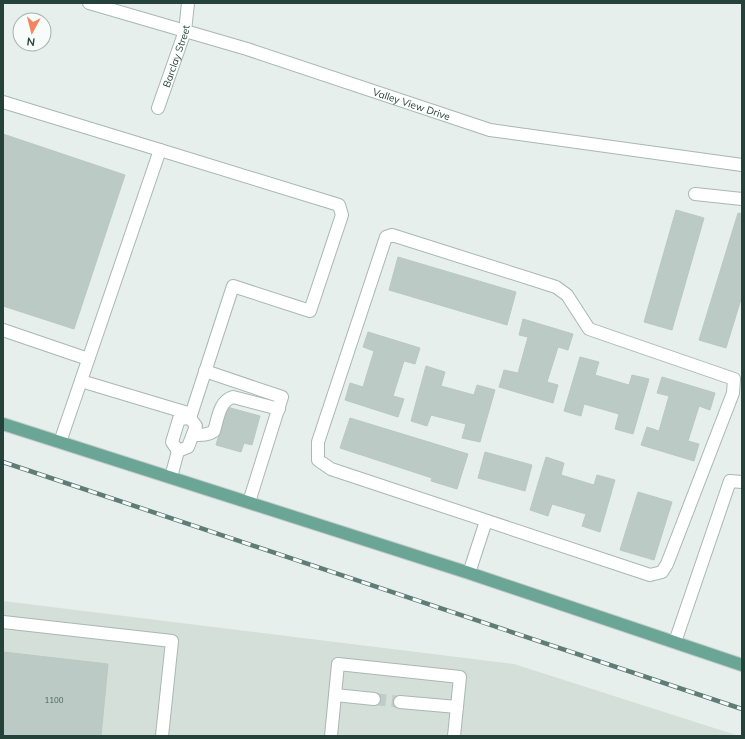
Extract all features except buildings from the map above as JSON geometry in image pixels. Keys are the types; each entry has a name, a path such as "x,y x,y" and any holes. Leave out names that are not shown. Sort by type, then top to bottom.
{"main road":[{"path":"3,424 469,573 742,665"}],"street":[{"name":"Valley View Drive","path":"89,3 247,49 490,130 742,165"},
{"name":"Barclay Street","path":"158,108 185,31 188,3"},
{"path":"3,102 339,205 342,215 310,311 233,286 190,416"},
{"path":"60,442 160,150"},
{"path":"695,194 742,199"},
{"path":"392,235 556,287 567,295 589,329 734,379 733,393 667,564 662,572 650,575 486,521 331,470 318,460 318,442 320,435 386,238 392,235"},
{"path":"3,330 88,359"},
{"path":"205,371 282,397 249,502"},
{"path":"81,381 190,416 196,426 193,435 188,448 178,450"},
{"path":"193,435 210,434 214,431 223,403 229,398 233,397 278,409"},
{"path":"178,450 172,442 179,419 190,416"},
{"path":"171,477 178,450"},
{"path":"674,642 730,481 742,482"},
{"path":"469,573 486,521"},
{"path":"3,622 172,641 162,736"},
{"path":"331,736 338,664 460,677 454,736"},
{"path":"335,695 374,699"},
{"path":"400,702 457,707"}],"shaded area":[{"path":"3,601 514,664 739,736 3,736"}],"tunnel":[{"path":"374,699 400,702"}],"railway":[{"path":"3,462 742,709"}]}
